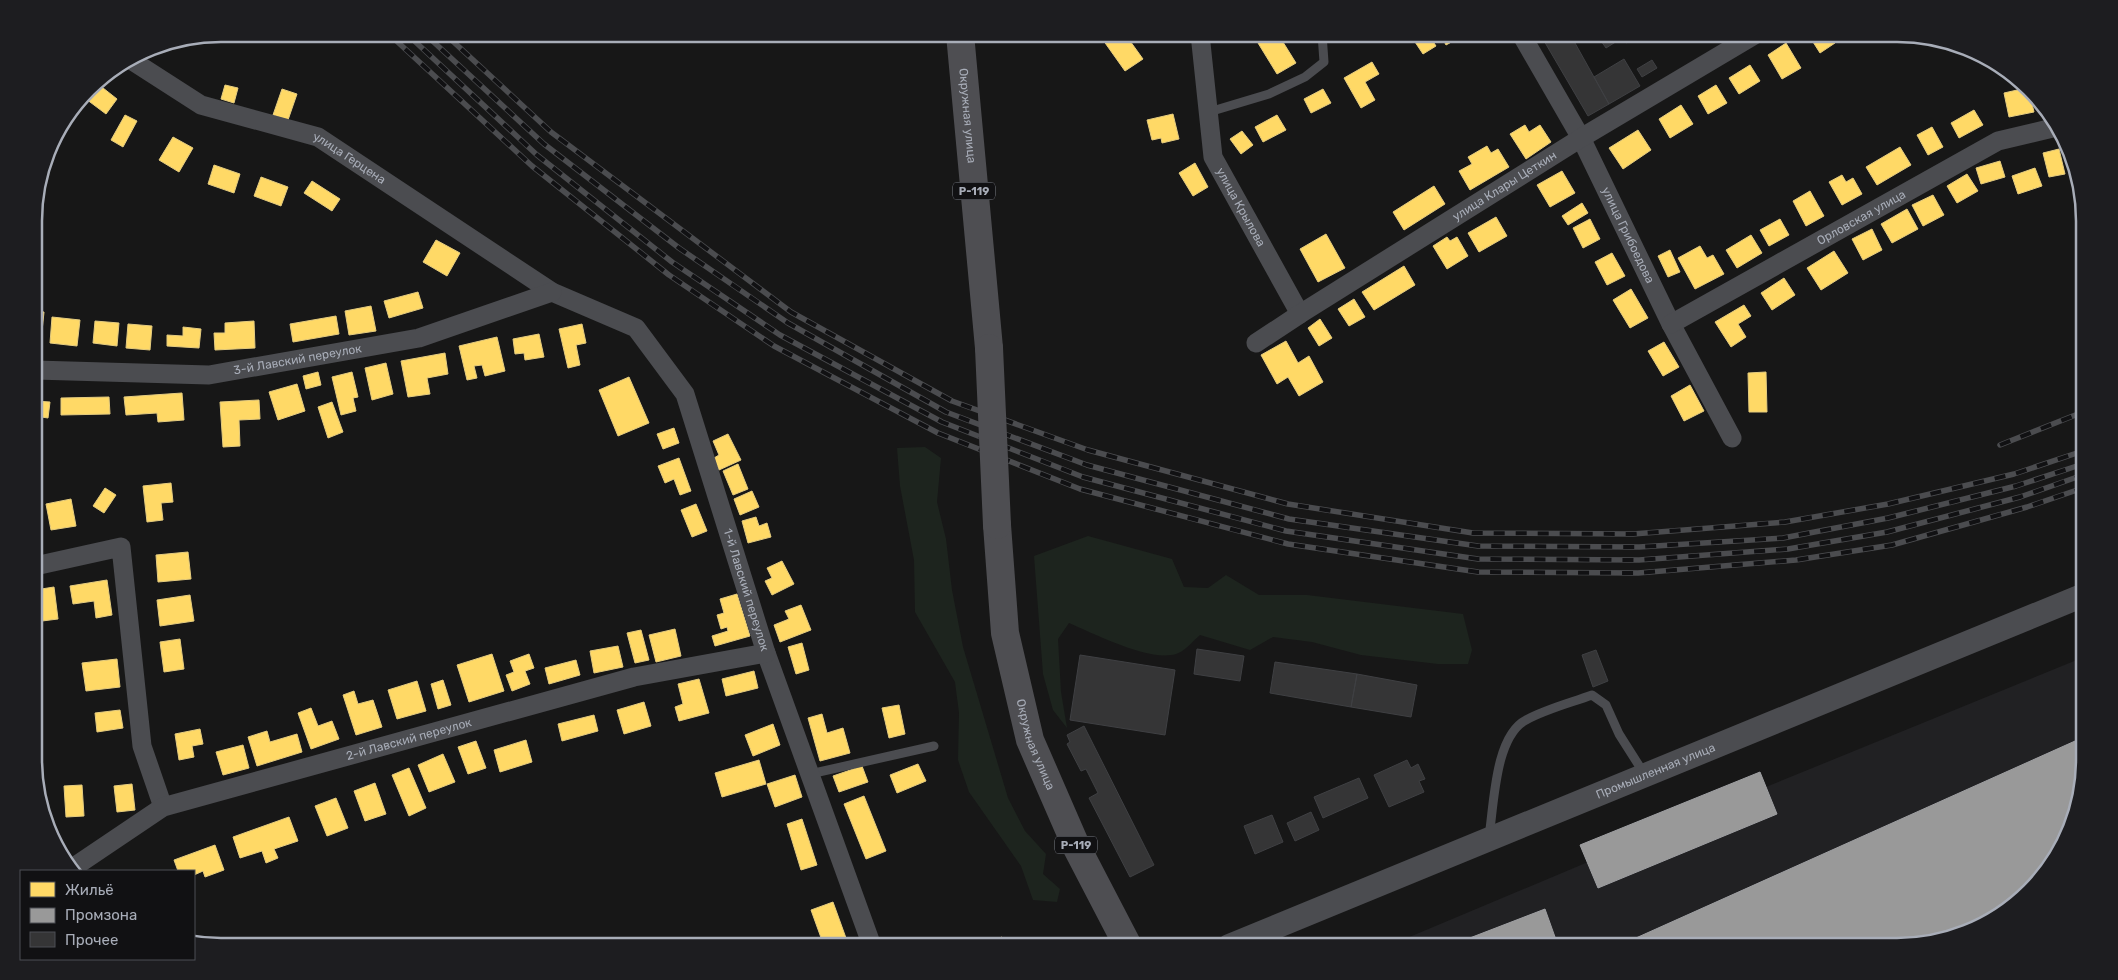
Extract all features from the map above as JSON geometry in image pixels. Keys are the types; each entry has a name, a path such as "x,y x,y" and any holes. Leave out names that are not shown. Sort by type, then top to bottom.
{"highway":[{"name":"Окружная улица","path":"961,42 988,348 997,525 1005,633 1030,740 1077,848 1124,938"}],"street":[{"name":"улица Крылова","path":"1201,42 1213,157 1300,314"},
{"name":"улица Грибоедова","path":"1526,42 1581,138 1671,324 1732,438"},
{"name":"улица Клары Цеткин","path":"1256,343 1581,138 1743,42"},
{"name":"улица Герцена","path":"137,64 201,105 318,137 552,292"},
{"name":"Орловская улица","path":"1671,324 1998,141 2050,129"},
{"name":"3-й Лавский переулок","path":"42,370 209,375 419,338 552,292"},
{"name":"1-й Лавский переулок","path":"552,292 636,328 685,394 766,653 869,938"},
{"path":"42,564 121,547 142,746 163,807"},
{"name":"Промышленная улица","path":"1248,938 2076,598"},
{"name":"2-й Лавский переулок","path":"77,864 163,807 634,677 766,653"}],"lane":[{"path":"1209,112 1269,94 1305,77 1324,62 1323,42"},
{"path":"1488,839 1502,753 1511,732 1526,720 1592,695 1606,705 1619,734 1645,775"},
{"path":"810,774 934,746"}],"shaded area":[{"path":"925,447 941,458 937,502 946,539 952,590 963,647 1008,798 1025,831 1046,854 1043,874 1060,889 1057,902 1033,900 1021,866 969,792 958,760 959,713 955,682 915,612 914,560 900,486 897,448"},
{"path":"1088,536 1172,559 1184,587 1208,588 1226,575 1259,595 1307,595 1463,614 1472,650 1468,664 1438,664 1361,655 1312,642 1273,637 1250,650 1200,635 1179,653 1152,654 1122,646 1069,623 1058,639 1061,692 1067,728 1053,710 1043,674 1034,556"},
{"path":"2076,660 2076,758 2074,782 2062,827 2052,848 2039,867 2015,893 1986,914 1965,924 1931,934 1896,938 1407,938 1588,862 1580,845 1760,772 1766,787"}],"building: Жильё":[{"path":"1104,42 1131,42 1143,59 1125,71"},
{"path":"1283,42 1296,63 1277,74 1258,43"},
{"path":"1415,42 1433,42 1436,46 1423,54"},
{"path":"1813,42 1834,42 1835,43 1820,53"},
{"path":"1786,43 1801,68 1782,79 1768,55"},
{"path":"1372,62 1379,74 1365,82 1375,100 1361,108 1344,78"},
{"path":"1750,65 1760,81 1739,94 1729,78"},
{"path":"225,85 238,88 234,103 221,99"},
{"path":"1716,85 1727,103 1708,114 1698,96"},
{"path":"102,88 117,99 106,114 89,101"},
{"path":"282,89 297,94 288,120 273,115"},
{"path":"1323,89 1331,103 1311,113 1304,99"},
{"path":"2018,90 2032,105 2034,112 2009,117 2004,93"},
{"path":"1681,105 1693,124 1670,138 1659,119"},
{"path":"1974,110 1983,125 1959,138 1951,123"},
{"path":"1173,114 1179,139 1162,143 1161,138 1152,140 1147,120"},
{"path":"125,115 137,121 123,147 111,140"},
{"path":"1277,115 1286,130 1263,142 1255,127"},
{"path":"1525,125 1529,132 1540,125 1551,142 1526,159 1510,134"},
{"path":"1932,127 1943,147 1928,155 1917,135"},
{"path":"1638,130 1651,150 1623,169 1609,148"},
{"path":"1242,131 1253,145 1241,154 1230,139"},
{"path":"173,137 193,148 179,172 159,160"},
{"path":"1487,146 1491,153 1498,149 1509,167 1470,190 1459,171 1472,164 1468,157"},
{"path":"1900,147 1911,165 1877,185 1866,167"},
{"path":"2059,149 2065,174 2049,177 2043,153"},
{"path":"2000,161 2005,177 1981,184 1976,168"},
{"path":"1195,163 1208,187 1193,196 1179,173"},
{"path":"214,165 240,174 234,193 208,184"},
{"path":"2035,168 2042,186 2018,194 2012,176"},
{"path":"1562,171 1575,193 1550,207 1537,185"},
{"path":"1967,174 1978,191 1957,203 1947,186"},
{"path":"1842,175 1846,182 1853,178 1862,194 1842,205 1829,182"},
{"path":"261,177 288,187 281,206 254,196"},
{"path":"312,181 340,199 332,211 304,193"},
{"path":"1434,186 1445,204 1404,230 1393,212"},
{"path":"1810,191 1824,216 1806,226 1793,201"},
{"path":"1933,195 1944,215 1923,226 1912,205"},
{"path":"1582,203 1588,213 1568,225 1562,216"},
{"path":"1907,209 1918,229 1892,243 1881,224"},
{"path":"1496,217 1507,236 1479,252 1468,233"},
{"path":"1590,219 1600,239 1583,248 1573,228"},
{"path":"1780,219 1789,235 1769,246 1760,230"},
{"path":"1872,229 1882,250 1863,260 1852,239"},
{"path":"1326,234 1345,268 1318,282 1300,249"},
{"path":"1751,235 1762,253 1737,268 1726,250"},
{"path":"1447,237 1450,241 1457,237 1468,256 1447,269 1433,246"},
{"path":"436,240 460,253 447,276 423,262"},
{"path":"1700,246 1707,258 1713,255 1724,274 1695,289 1678,258"},
{"path":"1670,250 1680,272 1668,277 1658,256"},
{"path":"1834,251 1848,273 1821,290 1807,268"},
{"path":"1612,253 1625,276 1607,285 1595,262"},
{"path":"1404,266 1415,285 1374,310 1362,292"},
{"path":"1784,278 1795,295 1772,310 1761,293"},
{"path":"1631,289 1648,318 1630,328 1613,300"},
{"path":"418,292 423,308 389,318 384,301"},
{"path":"1354,299 1365,317 1349,326 1338,309"},
{"path":"1744,305 1751,316 1738,324 1746,337 1731,347 1715,322"},
{"path":"371,306 376,331 349,335 345,311"},
{"path":"42,312 44,312 42,331"},
{"path":"336,316 339,334 293,342 290,324"},
{"path":"52,317 80,320 77,346 50,343"},
{"path":"1320,319 1332,338 1319,346 1308,328"},
{"path":"95,321 119,323 117,346 93,343"},
{"path":"254,321 255,348 215,350 214,333 225,333 225,323"},
{"path":"128,324 152,326 150,350 126,348"},
{"path":"582,324 586,343 576,345 580,365 568,368 559,329"},
{"path":"183,327 201,329 199,348 167,346 167,335 183,336"},
{"path":"539,334 544,357 525,360 524,353 515,354 513,339"},
{"path":"497,337 505,371 485,376 482,365 474,366 477,378 467,380 459,346"},
{"path":"1286,341 1298,363 1309,356 1323,382 1299,396 1288,377 1277,384 1261,355"},
{"path":"1664,342 1679,367 1663,376 1648,351"},
{"path":"445,353 448,374 427,378 430,394 408,397 401,361"},
{"path":"386,363 393,394 372,400 365,368"},
{"path":"318,372 321,385 306,389 303,376"},
{"path":"352,372 358,397 353,398 356,411 341,415 332,377"},
{"path":"1766,372 1767,412 1749,412 1748,373"},
{"path":"629,377 649,423 618,436 599,390"},
{"path":"297,384 305,411 278,420 269,392"},
{"path":"1690,385 1704,411 1684,421 1671,396"},
{"path":"182,393 184,420 158,422 157,413 126,415 124,397"},
{"path":"109,397 110,414 61,415 61,398"},
{"path":"259,400 260,419 239,420 240,446 223,447 220,402"},
{"path":"42,401 50,402 48,418 42,417"},
{"path":"332,402 343,432 328,438 318,407"},
{"path":"674,428 679,443 663,449 657,434"},
{"path":"728,434 741,460 719,470 714,458 719,455 713,441"},
{"path":"679,458 691,491 680,495 674,479 665,483 658,466"},
{"path":"738,464 748,489 733,495 723,471"},
{"path":"171,483 173,502 161,503 163,520 147,522 143,486"},
{"path":"105,488 116,495 104,513 93,506"},
{"path":"752,491 759,507 740,515 734,499"},
{"path":"71,499 76,526 51,530 46,504"},
{"path":"696,504 707,531 692,537 681,510"},
{"path":"756,517 759,526 767,523 771,537 748,543 742,521"},
{"path":"188,552 191,579 158,582 156,555"},
{"path":"782,561 794,584 772,595 765,581 772,578 767,568"},
{"path":"107,580 112,615 96,618 94,601 73,604 70,586"},
{"path":"54,587 58,619 42,621 42,589"},
{"path":"737,594 750,636 715,646 712,636 728,631 727,627 721,629 717,615 724,613 720,599"},
{"path":"190,595 194,621 160,626 157,600"},
{"path":"801,605 811,630 780,642 774,625 789,619 785,611"},
{"path":"675,629 681,656 656,662 649,635"},
{"path":"641,630 649,660 635,663 627,633"},
{"path":"180,639 184,669 164,672 160,642"},
{"path":"802,643 809,670 796,674 788,647"},
{"path":"618,646 623,667 594,673 590,651"},
{"path":"492,654 504,691 469,702 457,665"},
{"path":"529,654 534,668 525,671 530,684 512,691 506,675 514,672 510,661"},
{"path":"117,659 120,687 86,691 82,663"},
{"path":"576,660 580,675 549,684 545,668"},
{"path":"754,671 758,688 726,696 722,679"},
{"path":"699,679 709,713 679,721 675,707 683,704 678,684"},
{"path":"443,680 451,705 438,709 431,684"},
{"path":"417,681 426,711 397,719 388,690"},
{"path":"354,691 358,704 373,700 382,727 356,735 343,695"},
{"path":"644,702 651,726 624,734 617,710"},
{"path":"899,705 905,734 889,738 882,708"},
{"path":"311,708 318,726 332,721 339,739 311,749 298,713"},
{"path":"120,710 123,728 97,732 95,713"},
{"path":"822,714 827,733 843,728 850,753 820,761 808,718"},
{"path":"594,715 598,731 562,741 558,724"},
{"path":"773,724 780,745 753,756 745,735"},
{"path":"200,729 203,744 192,746 194,757 179,760 175,734"},
{"path":"267,731 270,742 297,734 302,752 257,766 248,737"},
{"path":"526,740 532,762 500,772 494,750"},
{"path":"476,741 486,768 468,774 458,747"},
{"path":"243,745 249,768 223,775 216,752"},
{"path":"443,754 455,782 429,792 418,765"},
{"path":"759,760 766,784 722,797 715,773"},
{"path":"918,764 926,781 897,793 890,775"},
{"path":"862,766 868,782 839,792 833,776"},
{"path":"409,768 426,808 409,816 392,775"},
{"path":"795,775 802,797 775,807 767,784"},
{"path":"375,783 386,814 365,821 354,791"},
{"path":"132,784 135,810 117,812 114,786"},
{"path":"82,785 84,816 66,817 64,786"},
{"path":"864,796 886,851 866,859 844,804"},
{"path":"336,798 348,828 327,836 315,806"},
{"path":"289,817 298,841 274,849 278,858 266,863 262,851 240,858 233,837"},
{"path":"802,819 817,865 801,870 787,824"},
{"path":"215,845 224,870 205,877 203,871 195,875 195,870 178,870 174,860"},
{"path":"833,902 846,938 821,938 811,910"}],"building: Промзона":[{"path":"2076,741 2072,793 2062,827 2052,848 2031,877 2015,893 1986,914 1965,924 1931,934 1896,938 1636,938"},
{"path":"1760,772 1777,814 1598,888 1580,845"},
{"path":"1545,909 1555,937 1552,938 1470,938"}],"building: Прочее":[{"path":"1545,42 1574,42 1609,104 1588,116"},
{"path":"1602,42 1616,42 1606,48"},
{"path":"1624,59 1640,86 1609,104 1594,77"},
{"path":"1652,60 1657,68 1642,77 1637,69"},
{"path":"1197,649 1244,656 1240,681 1194,674"},
{"path":"1596,650 1608,681 1593,687 1582,655"},
{"path":"1080,655 1175,670 1165,735 1070,720"},
{"path":"1275,662 1357,674 1351,707 1270,693"},
{"path":"1357,674 1417,685 1411,717 1351,707"},
{"path":"1084,726 1154,865 1130,877 1089,798 1098,793 1086,769 1081,771 1067,744 1070,742 1067,735"},
{"path":"1407,760 1411,768 1418,764 1425,779 1419,781 1424,792 1389,807 1374,775"},
{"path":"1359,778 1368,798 1323,818 1314,797"},
{"path":"1311,812 1319,830 1295,841 1287,823"},
{"path":"1272,815 1283,842 1255,854 1244,826"}],"railway":[{"path":"398,42 532,166 669,275 774,346 938,433 1080,489 1288,544 1478,572 1638,573 1796,560 1892,545 2027,507 2076,490"},
{"path":"416,42 537,155 672,262 780,335 942,422 1083,477 1286,531 1478,559 1639,560 1788,549 1887,532 2020,497 2076,477"},
{"path":"434,42 544,144 679,248 788,323 946,412 1087,465 1289,519 1478,546 1639,547 1783,538 1888,518 2016,486 2076,466"},
{"path":"454,42 551,132 791,312 952,401 1088,450 1288,504 1473,533 1633,534 1785,522 1888,504 2014,474 2076,453"},
{"path":"2000,445 2076,415"}]}
